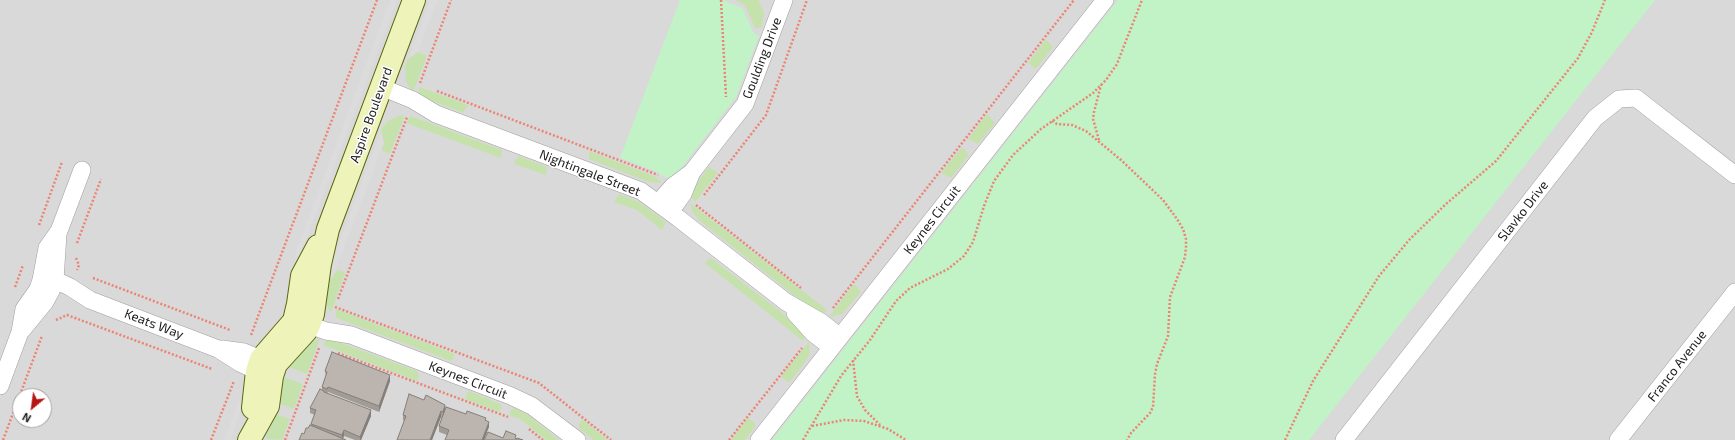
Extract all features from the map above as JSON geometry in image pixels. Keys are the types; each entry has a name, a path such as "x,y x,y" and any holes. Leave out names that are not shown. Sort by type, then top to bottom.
{"street":[{"name":"Aspire Boulevard","path":"255,363 290,327 306,318 302,276 310,258 328,229 414,0"},
{"name":"Keynes Circuit","path":"759,440 1105,0"},
{"name":"Goulding Drive","path":"664,207 683,194 692,172 739,112 750,93 780,1"},
{"name":"Nightingale Street","path":"379,92 409,110 436,114"},
{"name":"Nightingale Street","path":"379,92 413,100 436,114 633,188 664,207 835,342"},
{"name":"Slavko Drive","path":"1344,440 1595,118 1618,99 1636,98 1735,175"},
{"path":"0,386 20,332 24,309 38,288 49,284 47,248 59,231 82,170"},
{"name":"Keats Way","path":"49,284 68,297 90,300"},
{"name":"Keats Way","path":"49,284 70,287 90,300 255,363"},
{"name":"Franco Avenue","path":"1618,440 1735,292"},
{"name":"Keynes Circuit","path":"306,318 329,320 351,335 525,402 577,440"},
{"path":"248,439 253,407 255,363"}],"path":[{"path":"211,440 255,363 376,0"},
{"path":"426,87 419,84 451,0"},
{"path":"721,0 728,125"},
{"path":"729,440 1074,0"},
{"path":"803,440 834,387 853,360 870,340 901,295 920,282 948,269 964,256 972,242 989,192 1000,170 1020,147 1101,85 1116,64 1142,0"},
{"path":"1285,440 1313,381 1379,276 1410,239 1446,204 1496,161 1578,58 1592,32 1605,0"},
{"path":"1099,141 1094,120 1094,112 1101,85"},
{"path":"432,90 662,178"},
{"path":"335,306 409,110"},
{"path":"1052,121 1079,128 1099,141 1151,187 1163,200 1183,229 1186,247 1185,257 1170,297 1168,336 1157,364 1153,407 1150,413 1131,433 1127,440"},
{"path":"76,246 101,179"},
{"path":"696,205 806,292"},
{"path":"73,253 79,266 77,272 83,274"},
{"path":"88,276 231,330"},
{"path":"60,318 68,297"},
{"path":"53,320 67,315 216,370"},
{"path":"3,440 44,331"},
{"path":"285,440 320,346"},
{"path":"853,360 857,396 865,410 881,426"},
{"path":"812,426 844,420 864,421 881,426 906,440"}],"shaded area":[{"path":"0,0 1735,0 1735,440 0,440"},
{"path":"390,0 397,0 296,264 295,254"},
{"path":"430,0 438,0 418,52 408,59"},
{"path":"381,131 384,143 333,277 326,281 331,263"},
{"path":"244,398 231,440 224,440 238,403"}],"green space":[{"path":"680,0 722,0 740,7 743,9 753,32 759,36 736,97 676,175 670,180 655,171 620,158"},
{"path":"735,0 758,0 764,16 761,28 755,28 745,5"},
{"path":"1118,0 1655,0 1309,440 772,440"},
{"path":"1046,39 1053,47 1036,69 1028,63"},
{"path":"418,52 427,56 413,92 406,82 405,67 408,59"},
{"path":"420,87 468,105 463,113 419,96 418,92"},
{"path":"987,114 995,123 978,144 968,139"},
{"path":"403,115 404,118 390,154 383,151 381,149 384,143 381,131 382,128 388,121"},
{"path":"411,116 502,150 501,158 406,123"},
{"path":"962,147 969,155 951,178 941,173"},
{"path":"589,151 654,176 663,183 649,182 589,159"},
{"path":"518,156 547,167 546,175 514,164"},
{"path":"709,167 718,173 695,202 690,195 695,185"},
{"path":"619,194 639,202 666,222 662,230 637,210 614,202"},
{"path":"690,203 827,310 821,315 810,308 699,220 692,211"},
{"path":"709,259 712,259 794,322 806,334 803,341 705,263"},
{"path":"340,270 345,273 330,312 325,302 326,281 333,277 336,271"},
{"path":"854,284 861,292 842,314 829,317"},
{"path":"336,309 455,354 453,359 451,361 339,319 336,317"},
{"path":"320,338 307,374 287,365 307,345"},
{"path":"328,338 417,371 419,375 417,381 323,345"},
{"path":"809,342 810,354 791,381 787,382 781,376"},
{"path":"284,377 303,384 294,409 281,404 279,401 281,378"},
{"path":"469,391 500,404 502,406 500,412 465,399"},
{"path":"515,408 528,415 559,440 546,440 520,419 509,415 511,410"},
{"path":"280,415 290,419 282,440 268,439 266,436 276,416"},
{"path":"748,418 755,423 755,427 745,440 731,440"},
{"path":"582,419 608,440 594,440 579,428 579,424"}],"building":[{"path":"332,352 390,375 379,406 328,387 327,389 322,387 327,372 325,371"},
{"path":"320,389 324,392 371,410 360,437 344,430 342,435 311,424 316,410 310,408"},
{"path":"409,394 424,400 426,395 445,405 443,412 441,411 430,440 397,440 406,416 403,415"},
{"path":"446,407 466,414 467,411 486,418 485,420 489,422 482,440 445,440 449,430 439,426"},
{"path":"310,425 346,440 299,440 302,433 304,434 306,428"},
{"path":"506,431 516,435 516,439 523,440 484,440 488,432 503,438"}]}
